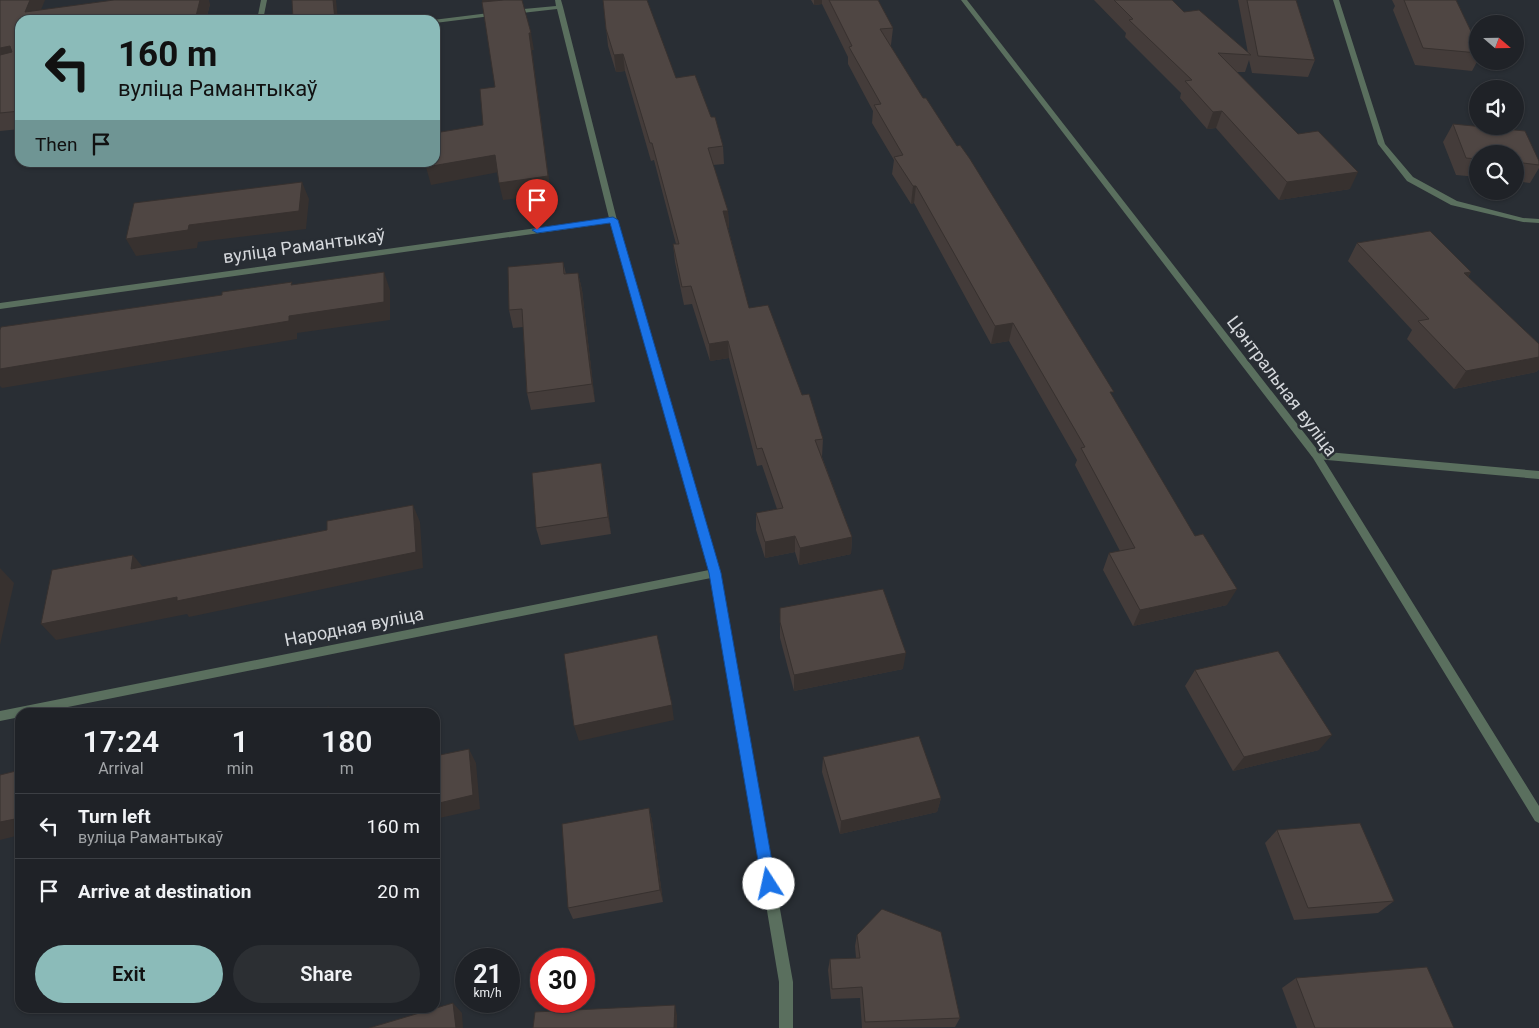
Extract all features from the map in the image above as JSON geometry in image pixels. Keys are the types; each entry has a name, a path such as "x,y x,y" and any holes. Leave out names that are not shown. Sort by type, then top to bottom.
{"street":[{"path":"261,15 264,0"},
{"name":"Цэнтральная вуліца","path":"964,0 1316,455 1539,816"},
{"path":"1336,0 1382,144 1410,179 1454,203 1522,220 1539,221"},
{"path":"440,20 559,4 613,220 715,573 786,982 786,1028"},
{"name":"вуліца Рамантыкаў","path":"0,306 613,220"},
{"path":"1316,455 1539,475"},
{"name":"Народная вуліца","path":"40,708 715,573"},
{"name":"Народная вуліца","path":"0,716 15,713"}],"building":[{"path":"0,0 30,0 25,12 114,0 200,0 196,15 15,15 15,112 0,113 0,55 12,52 10,46 0,48"},
{"path":"292,0 333,0 334,15 293,15"},
{"path":"522,0 531,33 529,33 548,176 499,183 495,155 440,165 440,132 483,125 480,89 495,87 482,2"},
{"path":"603,0 647,0 676,78 695,75 711,117 715,117 723,146 708,148 728,211 723,211 749,308 768,305 802,395 809,394 823,439 815,440 852,537 800,548 795,536 765,542 756,513 783,508 762,448 757,449 728,341 709,344 691,286 682,287 673,244 679,244 652,143 650,143 623,54 614,55 606,29"},
{"path":"829,0 878,0 893,28 880,29 923,98 926,98 957,146 960,145 970,159 1114,392 1110,392 1195,536 1203,534 1237,589 1140,610 1109,553 1135,548 1081,448 1085,447 1013,323 995,326 916,186 913,186 894,157 903,155 874,105 881,104 849,47 852,46"},
{"path":"1114,0 1172,0 1184,12 1199,10 1251,55 1218,53 1298,134 1318,131 1358,172 1287,182 1222,111 1213,112 1185,81 1192,80 1129,20 1133,19"},
{"path":"1247,0 1296,0 1315,60 1258,56"},
{"path":"1404,0 1456,0 1469,27 1469,52 1423,48"},
{"path":"1453,124 1469,126 1469,135 1524,135 1525,131 1539,161 1539,165 1524,163 1524,145 1469,145 1469,158 1466,158"},
{"path":"302,182 299,211 189,225 188,230 126,239 134,203"},
{"path":"1430,231 1471,272 1464,273 1539,344 1539,357 1466,371 1418,321 1429,319 1357,243"},
{"path":"563,262 564,274 578,273 592,384 527,393 522,309 509,310 508,267"},
{"path":"384,272 384,302 289,316 289,321 0,369 1,327 222,295 222,292 292,282 291,285"},
{"path":"601,463 608,517 536,528 532,473"},
{"path":"413,505 416,552 177,601 177,597 41,624 52,570 133,555 131,569 327,530 327,521"},
{"path":"883,589 906,653 794,675 780,622 780,608"},
{"path":"657,635 672,705 574,726 564,654"},
{"path":"1278,651 1332,735 1244,757 1195,670"},
{"path":"919,736 941,798 841,821 823,757"},
{"path":"469,749 473,795 440,803 440,755"},
{"path":"15,771 15,819 0,822 0,775"},
{"path":"649,808 660,890 568,908 562,824"},
{"path":"1360,823 1394,901 1308,908 1277,830"},
{"path":"882,909 941,932 960,1018 865,1022 862,987 832,989 830,959 860,958 857,935"},
{"path":"1427,967 1454,1028 1315,1028 1296,978"},
{"path":"453,1003 456,1028 369,1028 419,1013 440,1013 440,1007"},
{"path":"675,1005 674,1028 533,1028 535,1013 595,1013 595,1009"}],"route":[{"path":"537,230 613,220 715,573 769,884"}]}
